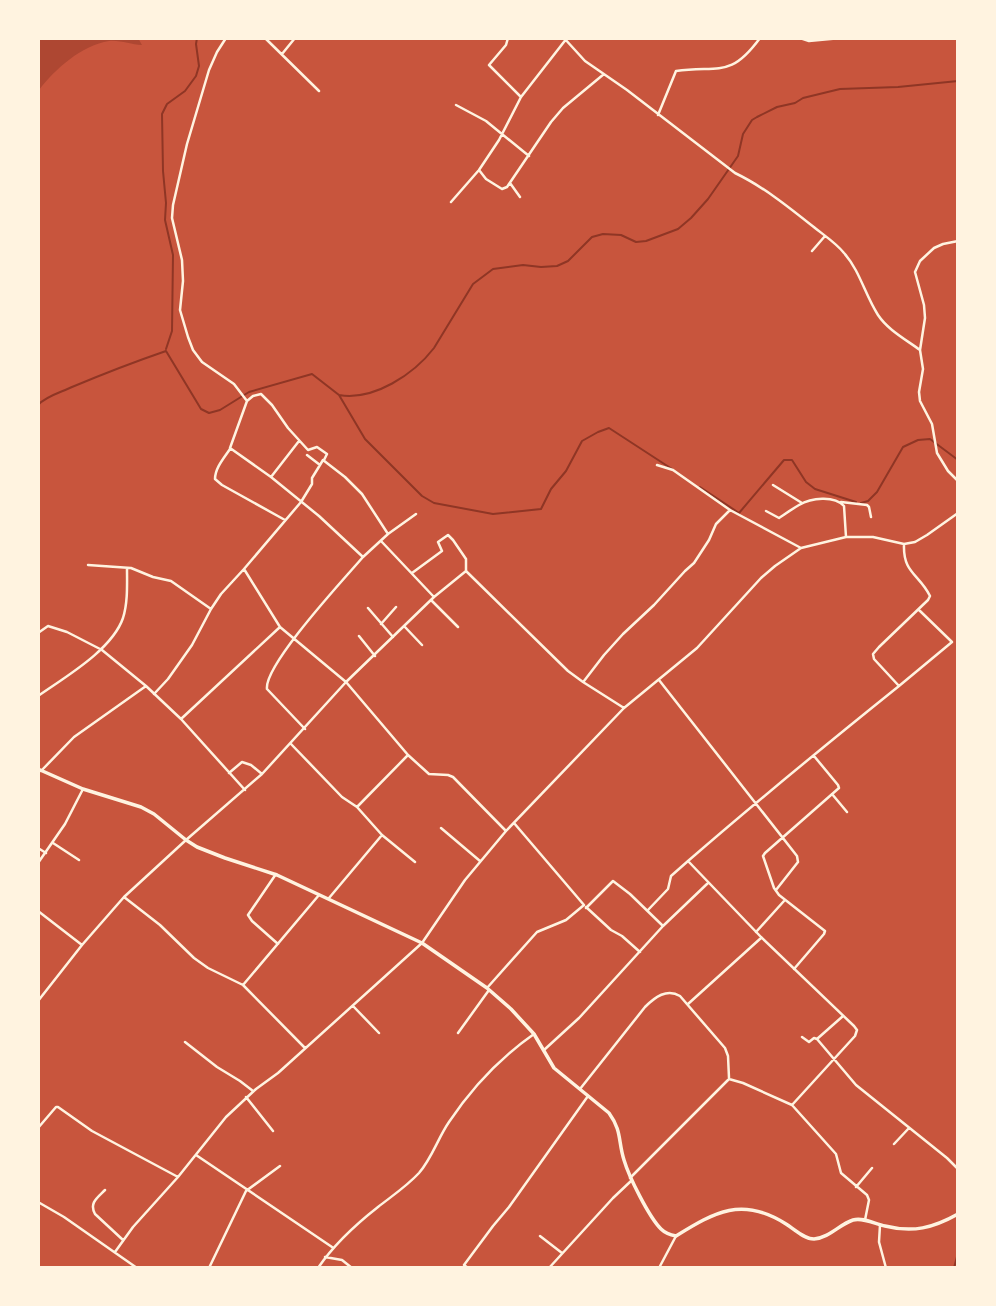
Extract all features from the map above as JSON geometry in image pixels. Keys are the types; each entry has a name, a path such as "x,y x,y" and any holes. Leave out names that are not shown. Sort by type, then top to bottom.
{"street":[{"path":"226,38 209,70 186,149 172,218 182,261 180,310 193,350 202,362 234,384 245,400"},
{"path":"265,38 319,91"},
{"path":"282,54 295,38"},
{"path":"508,38 506,45 490,63 490,67 522,97"},
{"path":"658,115 676,71 733,65 747,55 760,38"},
{"path":"800,38 810,41 841,38"},
{"path":"451,202 479,170 522,97 566,39 585,61 839,247 853,265 882,320 919,350"},
{"path":"479,170 486,179 502,189 508,187 563,108 604,74"},
{"path":"456,105 486,121 529,156"},
{"path":"510,183 520,197"},
{"path":"813,251 825,236"},
{"path":"957,241 934,248 920,261 915,272 925,318 919,350 923,369 920,401 932,424 937,453 957,481"},
{"path":"154,694 192,645 221,594 301,502 312,484 311,479 327,454 317,447 309,450 261,394 245,400 230,448 217,468 215,479 285,520"},
{"path":"271,477 300,441"},
{"path":"230,448 319,516 363,557"},
{"path":"307,455 320,465"},
{"path":"323,460 362,494 388,534"},
{"path":"657,466 673,470 730,510 801,548"},
{"path":"773,485 802,503"},
{"path":"766,510 779,518 802,503 817,499 836,499 866,505 871,517"},
{"path":"841,502 844,506 846,537"},
{"path":"583,682 623,634 699,557 716,524 730,510"},
{"path":"115,1252 226,1117 422,943 480,861 506,831 624,708 697,648 761,578 801,548 846,537 873,537 904,544 915,542 957,513"},
{"path":"305,729 266,687 270,676 294,639 363,557 388,534 416,514"},
{"path":"412,573 442,551 438,543 448,535 466,559 466,571 568,671 624,708"},
{"path":"381,541 458,627"},
{"path":"899,686 874,659 873,654 930,596 905,563 904,544"},
{"path":"88,565 127,568 171,581 211,609"},
{"path":"38,696 102,650 123,618 127,568"},
{"path":"244,569 279,626 346,682 408,755 429,775 453,777 506,831"},
{"path":"38,1001 124,897 262,774 346,682 432,599 466,571"},
{"path":"381,624 396,607"},
{"path":"368,608 393,637"},
{"path":"648,911 668,889 670,877 688,860 952,642 919,609"},
{"path":"38,633 48,626 67,632 102,650 181,719 245,790"},
{"path":"181,719 279,626"},
{"path":"404,626 422,645"},
{"path":"359,636 375,656"},
{"path":"659,680 797,856 798,861 776,890"},
{"path":"146,687 74,737 40,770 83,789 141,807 197,847 275,874 422,943 488,989 534,1034 554,1069 609,1113 616,1122 623,1159 631,1179 662,1230 676,1236"},
{"path":"291,744 342,797 357,807 382,835 415,862"},
{"path":"357,807 408,755"},
{"path":"794,970 825,931 784,900 776,890 763,856 839,786 814,756"},
{"path":"229,773 242,762 253,766 262,774"},
{"path":"38,863 65,824 83,789"},
{"path":"832,794 846,812"},
{"path":"514,823 585,906 640,952"},
{"path":"441,828 480,861"},
{"path":"329,898 382,835"},
{"path":"52,843 79,860"},
{"path":"38,848 46,853"},
{"path":"688,860 756,932 856,1030 855,1036 792,1105"},
{"path":"275,874 248,915 278,944"},
{"path":"458,1033 488,989 537,932 566,920 613,881 663,926"},
{"path":"544,1050 579,1018 663,926 708,883"},
{"path":"243,985 320,895"},
{"path":"124,897 194,958 243,985 305,1048"},
{"path":"756,932 784,900"},
{"path":"38,911 82,945"},
{"path":"688,1004 761,937"},
{"path":"549,1268 612,1198 729,1079 728,1056 725,1048 688,1004 670,992 652,1000 580,1089"},
{"path":"353,1006 379,1033"},
{"path":"802,1037 809,1042 817,1039 843,1016"},
{"path":"318,1268 332,1248 352,1228 420,1172 461,1103 516,1047 534,1034"},
{"path":"817,1039 856,1085 957,1169"},
{"path":"185,1042 217,1068 253,1091"},
{"path":"729,1079 792,1105 836,1154 840,1171 867,1195 869,1200 864,1220"},
{"path":"465,1267 588,1096"},
{"path":"246,1097 273,1131"},
{"path":"38,1128 58,1107 92,1130 178,1177"},
{"path":"894,1144 909,1128"},
{"path":"196,1156 332,1248"},
{"path":"209,1268 246,1191 280,1166"},
{"path":"856,1187 872,1168"},
{"path":"105,1190 93,1202 92,1209 123,1240"},
{"path":"38,1202 137,1268"},
{"path":"659,1268 676,1236 712,1215 739,1208 771,1216 806,1237 815,1239 853,1220 919,1230 957,1214"},
{"path":"880,1224 879,1242 886,1268"},
{"path":"540,1236 562,1253"},
{"path":"325,1257 342,1260 352,1268"}],"shaded area":[{"path":"138,38 142,45 109,41 89,47 61,66 39,90 39,39"}],"waterway":[{"path":"166,349 172,331 173,255 165,220 162,114 167,104 185,91 196,76 199,66 197,38"},
{"path":"339,395 352,396 379,390 416,367 434,348 473,284 493,269 523,265 557,266 568,261 592,237 603,234 621,235 636,242 678,229 708,199 738,156 743,134 757,117 803,98 840,89 958,81"},
{"path":"38,405 72,387 166,351 201,409 209,413 220,410 249,392 312,374 339,395 365,439 422,496 434,503 493,514 541,509 582,441 609,428 672,469"},
{"path":"861,503 868,501 877,492 903,447 918,440 930,439 958,460"},
{"path":"700,487 739,513 784,460 792,460 806,482 815,489 856,502"},
{"path":"954,1268 958,1253"}]}
